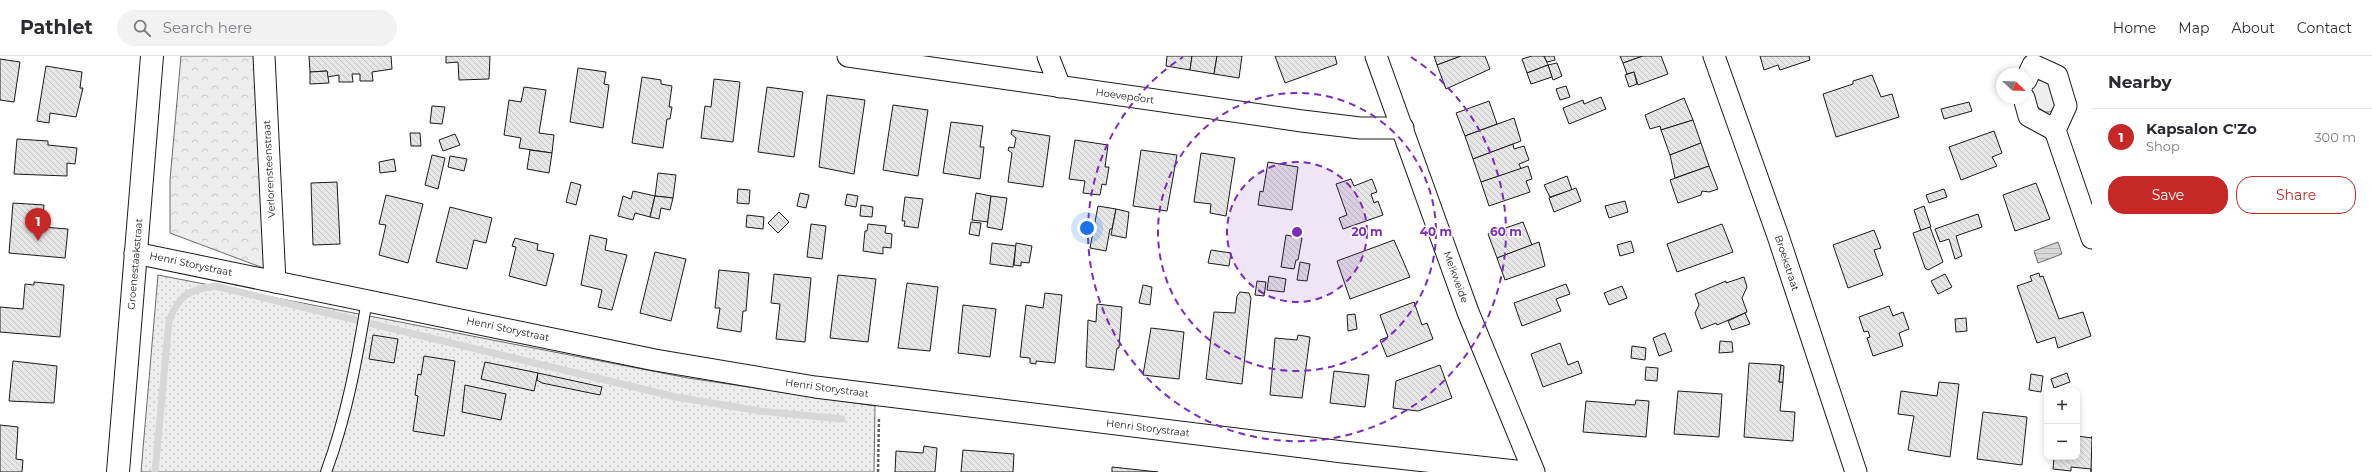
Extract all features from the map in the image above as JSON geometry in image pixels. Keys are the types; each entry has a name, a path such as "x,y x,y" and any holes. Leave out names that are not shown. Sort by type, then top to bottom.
{"street":[{"name":"Groenestaakstraat","path":"118,472 152,56"},
{"name":"Verlorensteenstraat","path":"264,56 275,282"},
{"name":"Hoevepoort","path":"848,56 1360,128 1403,128"},
{"path":"1048,56 1060,87"},
{"name":"Melkweide","path":"1376,56 1468,312 1534,472"},
{"name":"Broekstraat","path":"1714,56 1778,236 1856,472"},
{"path":"2030,67 2057,76 2066,106 2055,130"},
{"path":"2026,104 2029,116 2055,130 2092,238"},
{"name":"Henri Storystraat","path":"135,253 275,282 366,306 655,360 880,396 1526,472"}],"lane":[{"path":"326,472 336,445 353,384 366,306"}],"path":[{"path":"878,472 880,396"}],"shaded area":[{"path":"2039,80 2047,80 2057,100 2055,107 2050,112 2045,112 2036,106 2032,92 2034,83"},
{"path":"2058,242 2062,254 2038,263 2034,251"}],"green space":[{"path":"181,56 257,56 266,269 170,233 170,180"},
{"path":"158,275 688,378 875,406 874,472 141,472"}],"building":[{"path":"309,56 391,56 392,69 372,72 373,81 360,81 360,74 352,74 353,82 339,82 339,75 327,77 327,71 310,72"},
{"path":"446,56 490,56 489,79 459,80 458,62 446,63"},
{"path":"1167,56 1192,56 1190,70 1166,66"},
{"path":"1192,56 1217,56 1214,74 1190,70"},
{"path":"1217,56 1242,56 1239,78 1214,74"},
{"path":"1275,56 1335,56 1337,64 1285,83"},
{"path":"1434,56 1461,56 1437,65"},
{"path":"1461,56 1485,56 1490,69 1446,89 1437,65"},
{"path":"1532,56 1544,56 1548,65 1527,73 1522,59"},
{"path":"1544,56 1554,56 1555,60 1547,62"},
{"path":"1620,56 1643,56 1623,63"},
{"path":"1643,56 1661,56 1668,74 1638,85 1634,72 1627,74 1623,63"},
{"path":"1760,56 1809,56 1810,60 1780,70 1778,65 1764,70"},
{"path":"0,59 20,62 14,102 0,100"},
{"path":"1557,63 1562,76 1553,80 1548,65"},
{"path":"1548,65 1552,77 1531,84 1527,73"},
{"path":"46,66 82,72 80,88 83,88 76,117 50,113 49,123 37,121"},
{"path":"578,68 606,72 604,84 609,85 603,128 570,122"},
{"path":"327,71 329,83 310,84 310,72"},
{"path":"1634,72 1637,84 1629,87 1625,75"},
{"path":"1872,75 1881,97 1892,94 1899,117 1836,137 1823,94 1853,84 1853,81"},
{"path":"642,77 661,80 661,84 672,86 669,107 672,107 670,119 667,119 663,148 632,143"},
{"path":"714,79 740,82 733,142 701,138 705,106 711,107"},
{"path":"1566,86 1570,97 1560,100 1556,89"},
{"path":"524,87 546,90 539,133 554,135 552,153 519,148 521,138 504,135 509,100 521,102"},
{"path":"767,87 803,92 794,157 758,152"},
{"path":"827,95 865,100 854,174 819,167"},
{"path":"1601,97 1606,109 1569,124 1563,108 1583,100 1584,104"},
{"path":"1684,98 1693,120 1661,130 1660,126 1650,129 1645,115"},
{"path":"1489,101 1497,124 1465,136 1456,113"},
{"path":"1969,102 1972,111 1944,119 1941,109"},
{"path":"893,105 928,110 918,176 883,170"},
{"path":"432,106 445,107 442,124 430,123"},
{"path":"1514,118 1521,141 1473,159 1465,136"},
{"path":"1693,120 1701,143 1670,155 1661,130"},
{"path":"951,122 983,126 980,147 984,147 980,179 943,173"},
{"path":"1012,130 1050,136 1043,187 1008,182 1012,153 1008,150 1009,147 1014,148 1016,138 1011,134"},
{"path":"1994,131 2002,153 1992,157 1997,166 1961,180 1949,147"},
{"path":"410,133 420,133 421,146 411,146"},
{"path":"455,134 460,145 443,151 439,140"},
{"path":"17,139 48,141 48,145 77,148 75,164 67,163 67,176 14,174"},
{"path":"1075,140 1108,145 1105,167 1109,167 1106,185 1102,184 1100,195 1083,193 1085,181 1069,179"},
{"path":"1701,143 1709,166 1675,178 1670,155"},
{"path":"1513,144 1514,149 1524,146 1529,160 1519,164 1521,169 1481,182 1473,159"},
{"path":"530,150 552,153 549,173 527,169"},
{"path":"1141,150 1177,155 1167,211 1133,206"},
{"path":"1201,153 1235,158 1226,216 1210,213 1211,204 1194,202"},
{"path":"432,155 445,158 438,189 425,185"},
{"path":"450,156 467,159 464,171 448,167"},
{"path":"394,159 396,171 380,173 379,162"},
{"path":"1268,162 1298,167 1292,210 1258,205 1260,191 1263,192"},
{"path":"1528,166 1532,179 1526,181 1530,192 1489,206 1481,182"},
{"path":"1709,166 1718,189 1709,192 1702,191 1701,195 1678,203 1670,180"},
{"path":"658,173 676,175 673,198 655,196"},
{"path":"1567,176 1572,190 1550,197 1544,185"},
{"path":"1351,179 1354,186 1372,179 1377,192 1371,194 1374,203 1378,201 1383,215 1343,229 1339,218 1347,215 1336,184"},
{"path":"337,182 340,244 313,245 311,183"},
{"path":"571,182 581,185 576,205 566,202"},
{"path":"2036,183 2050,219 2015,231 2003,195"},
{"path":"1576,188 1581,201 1554,212 1549,198"},
{"path":"738,189 750,190 749,204 737,203"},
{"path":"1944,189 1947,197 1929,203 1926,195"},
{"path":"633,191 655,196 650,217 635,213 633,220 618,216 623,196 631,199"},
{"path":"800,193 809,195 806,208 797,206"},
{"path":"976,193 991,196 988,222 972,220"},
{"path":"847,194 858,196 856,207 845,205"},
{"path":"386,195 423,204 408,263 379,255 386,225 379,224"},
{"path":"655,196 673,198 670,210 661,208 659,219 650,217"},
{"path":"991,196 1007,198 1002,230 987,227"},
{"path":"905,197 923,199 918,228 904,226 905,221 902,221"},
{"path":"1625,201 1628,212 1609,218 1605,206"},
{"path":"13,203 44,205 42,227 68,229 65,258 9,253"},
{"path":"861,205 873,207 872,217 860,216"},
{"path":"1098,206 1116,209 1112,229 1110,229 1106,251 1090,248"},
{"path":"1924,206 1931,227 1921,231 1914,210"},
{"path":"450,207 492,218 486,243 474,240 467,269 436,262"},
{"path":"1116,209 1129,212 1126,238 1111,235"},
{"path":"779,212 789,222 778,233 768,223"},
{"path":"1978,214 1982,227 1956,236 1962,256 1955,259 1949,239 1940,242 1935,229"},
{"path":"747,215 764,217 763,229 746,227"},
{"path":"971,222 981,223 979,236 969,234"},
{"path":"1523,222 1532,245 1497,258 1488,234"},
{"path":"811,224 826,226 822,259 807,257"},
{"path":"868,224 886,226 885,233 892,234 891,248 883,247 883,254 863,251 865,231 867,231"},
{"path":"1722,224 1733,252 1677,272 1667,244"},
{"path":"1930,227 1943,262 1928,270 1925,268 1913,233"},
{"path":"1874,230 1881,248 1874,250 1883,275 1848,288 1833,245"},
{"path":"590,235 607,239 605,250 627,255 612,310 598,307 602,290 581,285"},
{"path":"1286,235 1302,238 1298,260 1296,260 1294,269 1281,267"},
{"path":"515,238 538,244 537,250 554,254 546,286 509,276 516,247 512,246"},
{"path":"1394,240 1410,277 1350,299 1337,261"},
{"path":"1631,241 1634,252 1620,256 1617,245"},
{"path":"1539,242 1545,266 1505,280 1497,258"},
{"path":"992,243 1016,246 1013,267 990,264"},
{"path":"1016,243 1032,246 1029,263 1021,262 1021,266 1014,265"},
{"path":"1211,250 1231,253 1229,266 1208,263"},
{"path":"655,252 686,259 671,321 640,313"},
{"path":"1300,262 1310,264 1307,281 1297,280"},
{"path":"719,270 749,273 746,311 743,311 741,332 717,328 720,308 715,308"},
{"path":"2039,273 2040,277 2043,276 2059,319 2083,312 2091,336 2058,348 2055,337 2037,343 2017,286 2032,281 2030,276"},
{"path":"774,274 811,278 805,342 776,339 780,304 771,303"},
{"path":"1945,274 1952,287 1938,294 1931,281"},
{"path":"838,275 876,279 868,342 830,338"},
{"path":"1269,276 1286,279 1284,292 1267,290"},
{"path":"1744,277 1747,287 1742,298 1747,312 1717,325 1716,323 1701,329 1695,313 1699,305 1695,294 1726,281 1726,283"},
{"path":"1257,281 1266,282 1264,296 1255,295"},
{"path":"34,282 64,285 60,337 0,332 0,307 23,309 25,284 34,285"},
{"path":"907,283 938,287 930,351 898,348"},
{"path":"1566,284 1570,294 1556,299 1561,311 1522,326 1514,303"},
{"path":"1143,285 1152,287 1150,305 1139,303"},
{"path":"1622,286 1627,298 1609,305 1604,293"},
{"path":"1240,292 1249,293 1251,298 1242,384 1206,379 1214,312 1235,313 1237,296"},
{"path":"1045,293 1062,295 1055,363 1036,361 1036,364 1030,363 1030,358 1020,357 1026,305 1043,308"},
{"path":"1414,302 1422,325 1427,323 1433,339 1387,357 1380,340 1388,337 1380,315"},
{"path":"1097,304 1122,307 1119,348 1117,348 1114,370 1086,367 1088,320 1096,322"},
{"path":"963,305 996,309 990,357 958,353"},
{"path":"1889,306 1893,316 1903,312 1909,329 1899,333 1903,346 1873,356 1867,338 1870,337 1868,331 1864,332 1859,317"},
{"path":"1745,313 1750,324 1732,330 1728,321"},
{"path":"1355,314 1357,329 1348,331 1347,315"},
{"path":"1966,318 1967,331 1956,332 1955,319"},
{"path":"1151,328 1184,332 1179,379 1143,375"},
{"path":"1665,333 1672,351 1659,356 1653,338"},
{"path":"373,335 398,339 394,363 369,359"},
{"path":"1298,335 1310,337 1302,398 1270,395 1275,338 1297,340"},
{"path":"1720,341 1732,342 1733,352 1719,353"},
{"path":"1560,343 1568,365 1578,361 1582,373 1543,387 1531,354"},
{"path":"1632,346 1646,348 1645,360 1631,358"},
{"path":"424,356 455,361 444,436 413,431 418,396 415,395 418,374 421,375"},
{"path":"13,361 57,366 54,403 9,401"},
{"path":"485,362 538,373 534,391 481,379"},
{"path":"1749,363 1781,365 1779,382 1783,382 1780,411 1795,412 1793,441 1744,437"},
{"path":"1440,365 1452,398 1418,411 1393,408 1396,381"},
{"path":"1781,365 1784,366 1783,382 1779,382"},
{"path":"1646,367 1658,368 1657,381 1645,380"},
{"path":"1334,371 1369,375 1365,407 1330,403"},
{"path":"538,373 602,387 600,395 542,383 537,380"},
{"path":"2067,373 2070,382 2054,388 2051,379"},
{"path":"2031,374 2043,376 2041,392 2029,390"},
{"path":"1939,382 1959,384 1950,457 1908,450 1914,416 1898,414 1901,391 1937,396"},
{"path":"465,385 506,394 501,420 462,412"},
{"path":"1678,391 1722,394 1719,437 1674,434"},
{"path":"1636,400 1649,401 1646,437 1583,432 1586,401 1635,405"},
{"path":"1983,412 2027,417 2022,465 1977,459"},
{"path":"0,425 18,427 16,459 23,460 22,472 0,472"},
{"path":"2080,436 2092,438 2091,472 2091,469 2071,467 2071,471 2053,469 2054,460 2080,460"},
{"path":"924,446 937,448 935,472 895,472 896,451 923,453"},
{"path":"963,450 1014,454 1013,472 961,472"},
{"path":"1112,467 1158,472 1112,472"}],"waterway":[{"path":"155,472 169,321 177,305 186,295 191,292 215,286 676,397 760,411 842,419"}],"place":[{"name":"Kapsalon C'Zo","path":"38,241"}]}
